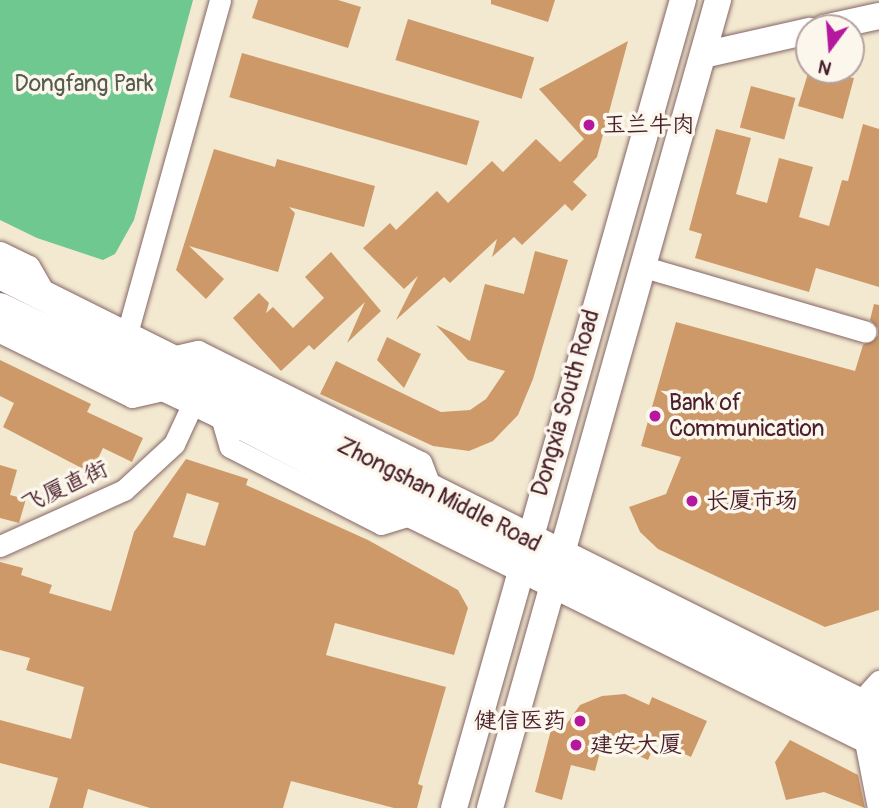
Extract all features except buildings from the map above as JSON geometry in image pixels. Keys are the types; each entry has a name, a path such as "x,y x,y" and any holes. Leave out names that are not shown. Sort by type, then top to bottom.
{"main road":[{"name":"Zhongshan Middle Road","path":"0,274 167,358 423,503"},
{"name":"Zhongshan Middle Road","path":"0,308 194,401 423,503 870,724"}],"street":[{"path":"126,337 220,0"},
{"name":"Dongxia South Road","path":"454,808 524,552 683,0"},
{"name":"Dongxia South Road","path":"490,808 718,0"},
{"path":"703,55 795,35"},
{"path":"0,252 29,266 47,298"},
{"path":"641,266 866,332"},
{"path":"0,332 132,397 194,401"},
{"name":"飞厦直街","path":"0,546 124,490 174,444 194,401"},
{"path":"878,808 870,724 879,681"}],"green space":[{"name":"Dongfang Park","path":"0,0 193,0 134,220 115,254 103,260 37,238 0,220"}],"place":[{"name":"玉兰牛肉","path":"589,125"},
{"name":"Bank of Communication","path":"655,416"},
{"name":"长厦市场","path":"692,501"},
{"name":"健信医药","path":"580,721"},
{"name":"建安大厦","path":"576,745"}]}
